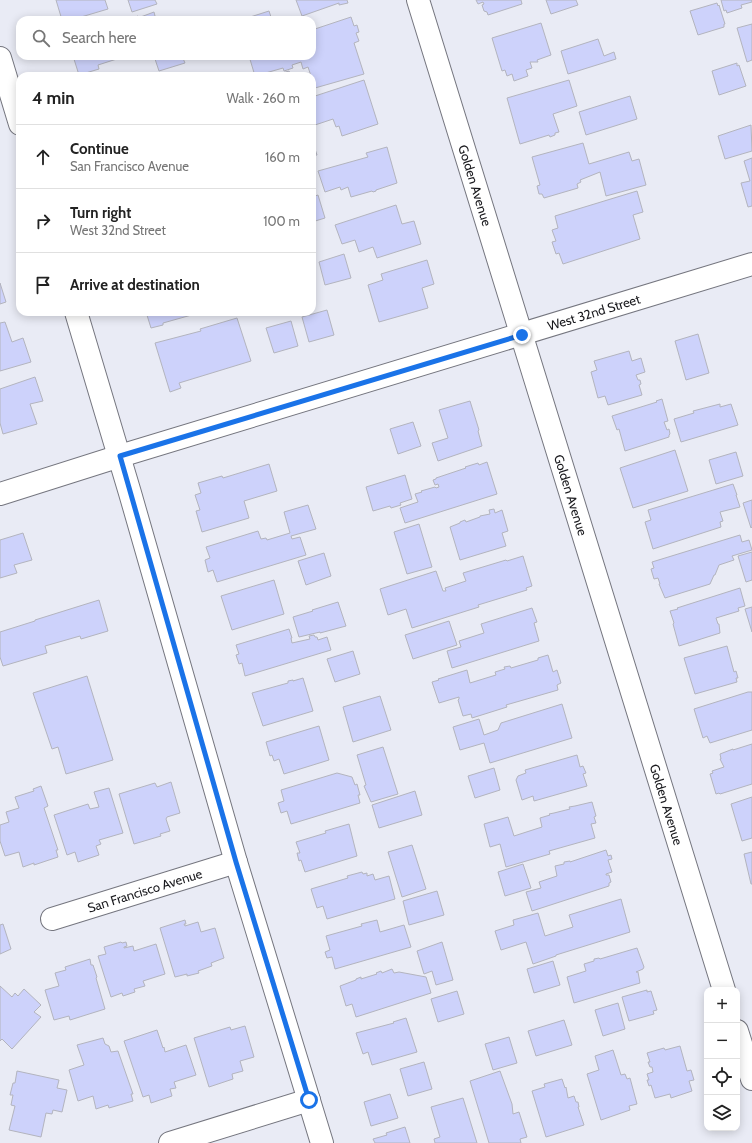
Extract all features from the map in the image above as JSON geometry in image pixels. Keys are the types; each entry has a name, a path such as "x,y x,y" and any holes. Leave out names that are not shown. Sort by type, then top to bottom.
{"street":[{"name":"Golden Avenue","path":"418,0 723,987"},
{"path":"0,58 16,111"},
{"name":"West 32nd Street","path":"0,494 120,456 752,264"},
{"path":"77,316 120,456 236,862 322,1143"},
{"name":"San Francisco Avenue","path":"52,919 236,862"},
{"path":"740,1041 752,1080"},
{"path":"170,1143 309,1100"}],"building":[{"path":"56,0 105,0 108,9 84,16 61,16"},
{"path":"128,0 155,0 157,4 132,12"},
{"path":"296,0 347,0 348,3 339,5 339,3 302,16"},
{"path":"476,0 521,0 522,4 488,15 487,12 484,11 482,5 484,4 483,2 478,4"},
{"path":"546,0 576,0 578,5 551,14"},
{"path":"721,0 752,0 752,2 741,5 742,8 727,13 726,10 724,11"},
{"path":"717,3 725,24 724,27 698,35 690,11"},
{"path":"269,11 271,16 253,16"},
{"path":"154,12 155,16 143,16"},
{"path":"351,17 354,26 357,25 359,32 356,33 359,41 354,43 364,74 316,88 316,72 310,72 308,67 303,69 301,62 292,65 293,68 284,71 283,68 269,72 254,72 250,60 316,60 316,29"},
{"path":"541,23 551,55 537,60 538,62 530,62 532,68 526,70 528,76 514,81 512,74 507,76 505,70 502,71 492,38"},
{"path":"752,24 752,60 747,62 737,28"},
{"path":"598,39 604,56 614,52 616,59 568,74 561,51"},
{"path":"74,60 114,60 98,65 99,69 89,72 78,72"},
{"path":"155,60 184,60 185,63 159,71"},
{"path":"737,63 746,86 719,95 712,71"},
{"path":"364,80 378,124 342,136 339,126 336,127 333,119 316,125 316,96"},
{"path":"569,80 577,106 553,114 559,132 550,137 549,135 520,144 507,98"},
{"path":"630,96 637,119 586,135 579,112"},
{"path":"751,125 752,151 725,159 718,136"},
{"path":"583,143 589,164 629,152 632,161 639,159 646,185 606,196 600,172 580,180 581,182 577,184 578,188 544,198 542,194 539,194 537,186 540,185 532,157"},
{"path":"387,147 397,183 373,192 351,197 348,187 341,190 340,187 325,192 318,171 368,157 366,153"},
{"path":"752,158 752,206 748,207 741,183 750,181 744,161"},
{"path":"637,191 643,212 633,215 640,239 563,264 559,253 556,254 552,242 556,241 552,230 558,228 555,216"},
{"path":"318,195 325,218 316,221 316,196"},
{"path":"396,205 402,224 414,221 421,244 377,258 373,247 359,252 355,240 342,244 335,225"},
{"path":"344,254 351,278 325,285 319,262"},
{"path":"427,260 434,284 422,288 428,308 379,322 368,285 383,280 381,274"},
{"path":"0,283 6,302 0,304"},
{"path":"327,310 334,335 309,342 302,317 316,316 316,313"},
{"path":"147,316 188,316 163,323 163,325 151,328"},
{"path":"237,318 251,361 179,383 181,388 170,392 155,343 201,331 200,329"},
{"path":"291,321 298,346 274,353 266,328"},
{"path":"5,322 12,342 23,338 31,362 0,371 0,323"},
{"path":"698,334 709,373 686,380 675,341"},
{"path":"629,351 632,361 641,358 645,372 636,375 638,380 640,380 641,384 639,385 642,395 608,405 605,396 598,398 591,372 597,370 594,361"},
{"path":"35,377 43,401 30,404 37,424 3,434 0,423 0,389"},
{"path":"662,399 668,421 664,422 667,430 669,429 669,437 625,451 619,429 617,430 612,416 657,402 656,401"},
{"path":"470,401 479,430 482,446 438,461 432,443 448,438 439,410"},
{"path":"720,404 720,407 731,404 738,425 681,442 674,419 694,413 693,411"},
{"path":"413,422 421,446 398,454 390,429"},
{"path":"675,450 688,491 633,508 620,468"},
{"path":"736,452 743,476 716,484 709,460"},
{"path":"487,462 497,494 405,523 400,508 418,502 415,494 439,487 438,484 435,485 433,480 466,468 465,467"},
{"path":"269,464 277,491 244,501 249,518 202,532 196,511 200,510 195,495 201,493 198,483 222,476 223,478"},
{"path":"405,475 412,499 400,503 401,505 391,508 390,506 373,511 366,487"},
{"path":"733,484 740,507 720,512 723,521 720,522 721,527 653,549 645,522 651,520 648,510"},
{"path":"752,500 752,527 751,528 743,503"},
{"path":"308,505 316,529 291,536 292,539 300,537 306,555 217,582 213,570 208,572 205,560 210,558 206,547 258,531 261,539 266,538 267,540 290,533 284,512"},
{"path":"494,509 495,513 502,510 508,531 502,533 506,546 460,560 450,527 465,520 466,522 480,516 490,514 489,510"},
{"path":"419,524 432,567 407,574 394,532"},
{"path":"23,533 32,560 14,565 17,573 0,578 0,540"},
{"path":"740,535 742,542 749,540 752,550 732,556 734,560 719,565 710,584 665,598 658,578 654,579 651,569 654,568 652,562"},
{"path":"752,552 752,580 746,582 738,556"},
{"path":"324,553 331,576 306,585 298,561"},
{"path":"523,556 532,586 526,588 527,590 412,628 406,609 388,615 380,589 436,571 443,591 446,591 445,588 466,581 463,573"},
{"path":"274,580 284,614 232,630 221,596"},
{"path":"740,588 745,606 738,608 739,611 716,618 719,624 720,633 679,646 670,611"},
{"path":"99,600 108,631 81,639 80,636 45,646 47,653 3,666 0,657 0,632"},
{"path":"338,602 346,626 299,637 293,617"},
{"path":"752,607 752,632 745,609"},
{"path":"532,608 537,622 534,623 539,641 452,668 447,651 461,647 459,641 484,633 481,624"},
{"path":"449,621 457,645 413,659 405,635"},
{"path":"289,629 292,643 310,639 309,636 314,635 318,640 327,637 331,650 245,676 242,663 239,664 236,655 239,654 236,645"},
{"path":"727,646 734,672 736,671 738,678 736,678 737,682 695,694 684,658"},
{"path":"353,651 360,674 335,682 327,659"},
{"path":"548,655 553,672 557,670 561,683 557,685 558,690 506,705 507,707 472,718 471,714 463,716 458,700 459,697 439,703 432,682 467,670 470,683 496,675 495,672 505,669 504,667 510,666 511,668 538,660 538,658"},
{"path":"87,676 113,760 66,774 58,747 52,749 33,693"},
{"path":"303,678 313,711 263,726 252,693 288,683 288,681"},
{"path":"752,692 752,730 710,743 707,736 703,738 694,709"},
{"path":"380,696 391,730 353,742 343,707"},
{"path":"562,704 572,738 490,763 484,743 460,750 453,727 479,719 484,735 498,730 501,723"},
{"path":"319,726 329,760 284,774 279,759 274,761 272,755 270,756 266,742"},
{"path":"752,744 752,784 716,794 710,774 713,773 712,771 724,767 720,759 720,754"},
{"path":"383,747 398,794 371,802 364,786 366,785 357,755"},
{"path":"577,755 580,767 583,766 586,773 583,774 587,786 534,801 533,796 522,800 516,780 518,776 526,773 525,770"},
{"path":"494,768 500,790 475,798 468,776"},
{"path":"337,773 352,777 355,785 357,784 360,795 358,795 360,803 291,824 287,811 281,813 278,803 284,801 281,790"},
{"path":"171,782 180,813 167,817 166,819 170,831 160,834 161,836 134,844 119,794 155,783 157,787"},
{"path":"41,786 48,806 44,808 58,850 56,850 58,857 23,867 19,852 5,856 0,841 0,825 9,822 6,812 19,808 15,797 34,791 33,789"},
{"path":"109,788 123,833 99,840 101,844 96,846 99,855 78,862 75,852 67,855 54,815 88,804 90,809 99,807 94,792"},
{"path":"415,791 422,815 379,828 372,805"},
{"path":"752,797 752,838 742,841 731,804"},
{"path":"592,802 596,816 594,817 596,823 591,824 595,838 549,851 550,854 506,867 500,844 490,847 484,824 508,817 514,836 542,827 540,818 550,815 549,814 570,809 569,807"},
{"path":"349,824 357,856 305,872 301,860 299,861 297,853 300,853 296,842"},
{"path":"412,845 426,889 402,897 388,852"},
{"path":"606,850 608,856 611,855 612,859 608,860 612,872 606,874 609,875 611,882 609,883 609,886 532,911 526,892 541,888 539,882 557,876 555,866"},
{"path":"752,852 752,884 751,884 744,854"},
{"path":"523,864 531,888 505,896 498,872"},
{"path":"362,872 363,874 367,873 367,876 373,874 375,880 389,876 395,899 327,919 323,906 317,908 311,889 348,878 347,876"},
{"path":"437,891 444,915 409,925 403,901"},
{"path":"621,899 630,932 556,955 533,964 526,942 501,950 495,931 514,925 513,920 538,913 545,936 573,927 569,915"},
{"path":"185,920 185,926 198,922 201,932 215,928 224,958 211,963 212,966 198,971 199,973 175,977 160,928"},
{"path":"377,920 380,932 404,925 411,947 335,969 332,957 327,958 325,952 330,950 326,936 362,926 361,924"},
{"path":"3,924 11,949 0,954 0,925"},
{"path":"126,942 127,946 124,948 133,946 134,951 156,944 165,974 143,981 145,986 134,989 135,992 123,996 122,993 111,997 98,956 106,954 104,947"},
{"path":"442,942 453,980 436,985 432,971 424,974 417,951"},
{"path":"637,948 644,967 636,972 638,972 640,983 574,1003 567,977 586,971 584,964 594,961 594,959 600,959"},
{"path":"90,959 91,965 93,965 97,977 96,978 105,1009 70,1020 69,1016 54,1020 45,990 59,986 55,973 66,970 65,967"},
{"path":"553,961 560,985 534,993 527,969"},
{"path":"392,969 394,973 399,972 426,977 431,993 356,1017 352,1004 346,1006 340,986 361,977 361,979 377,974 376,973 381,971 382,973"},
{"path":"0,986 12,997 15,993 18,996 24,989 41,1005 34,1012 41,1017 12,1049 2,1039 0,1041"},
{"path":"647,990 647,992 651,991 657,1010 653,1011 654,1014 629,1021 622,997"},
{"path":"457,991 464,1014 438,1022 431,999"},
{"path":"618,1003 625,1029 603,1036 595,1010"},
{"path":"406,1018 417,1052 372,1065 368,1052 363,1054 356,1033 394,1023 393,1022"},
{"path":"564,1020 572,1045 536,1056 528,1031"},
{"path":"245,1026 254,1057 240,1061 243,1071 232,1074 233,1079 209,1087 194,1038 230,1027 231,1030"},
{"path":"157,1030 165,1052 186,1045 196,1075 174,1082 176,1088 170,1089 172,1096 151,1103 149,1095 143,1097 124,1041"},
{"path":"509,1037 517,1063 493,1070 485,1044"},
{"path":"103,1038 105,1044 109,1046 111,1052 118,1051 133,1094 131,1094 133,1101 109,1108 108,1105 96,1109 93,1096 78,1101 69,1070 84,1065 77,1045"},
{"path":"680,1046 687,1071 691,1070 694,1080 689,1081 692,1091 671,1098 670,1094 655,1098 651,1085 649,1086 647,1080 649,1080 647,1074 653,1072 652,1067 650,1067 648,1062 650,1062 647,1053 664,1048 665,1050"},
{"path":"613,1050 621,1075 625,1074 627,1079 630,1078 637,1104 629,1106 630,1110 601,1120 587,1074 599,1070 595,1056"},
{"path":"424,1062 432,1089 408,1096 400,1069"},
{"path":"17,1071 59,1080 57,1088 67,1090 62,1112 53,1110 52,1114 46,1113 41,1137 9,1130 15,1106 11,1105 13,1095 10,1095 13,1083 15,1083"},
{"path":"500,1071 512,1104 513,1114 519,1112 527,1137 520,1139 521,1143 489,1143 470,1081"},
{"path":"562,1079 565,1088 566,1087 568,1098 574,1096 576,1102 578,1102 578,1107 584,1125 546,1137 532,1091 545,1087 544,1084"},
{"path":"390,1094 398,1118 371,1126 364,1102"},
{"path":"463,1098 477,1143 435,1143 434,1139 440,1137 431,1107"},
{"path":"405,1127 410,1143 375,1143 373,1139 387,1135 386,1133"}],"route":[{"path":"309,1100 236,862 120,456 522,335"}]}
